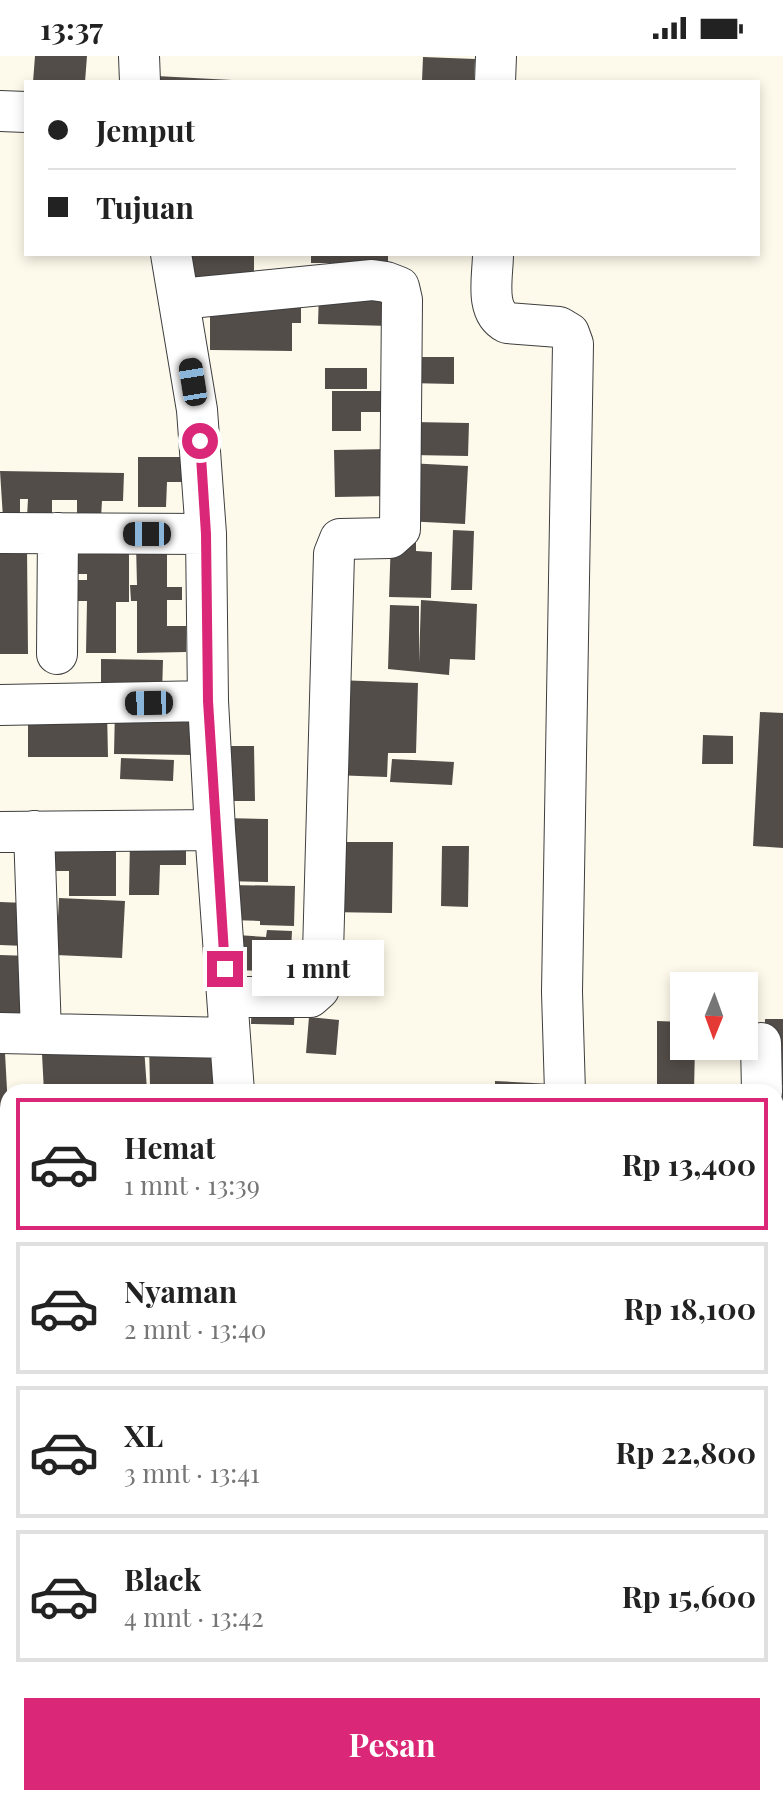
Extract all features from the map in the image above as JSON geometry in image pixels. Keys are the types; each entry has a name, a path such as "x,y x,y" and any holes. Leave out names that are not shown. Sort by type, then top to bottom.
{"street":[{"path":"139,56 140,80"},
{"path":"495,80 496,56"},
{"path":"0,111 24,112"},
{"path":"171,256 197,410 206,534 208,701 233,1084"},
{"path":"493,256 492,303 500,319 507,323 559,327 569,333 573,344 562,992 565,1084"},
{"path":"180,299 372,280 399,287 402,300 400,529 390,538 340,539 334,554 319,989 310,997 228,997"},
{"path":"0,533 206,534"},
{"path":"57,654 58,533"},
{"path":"0,705 208,701"},
{"path":"41,1033 17,832 215,830"},
{"path":"0,1033 230,1038"},
{"path":"761,1043 762,1084"}],"building":[{"path":"35,56 87,56 85,80 33,80"},
{"path":"423,57 475,59 474,80 422,80"},
{"path":"156,76 232,80 156,80"},
{"path":"183,256 254,256 254,274 183,286"},
{"path":"311,256 388,256 388,263 311,263"},
{"path":"319,292 391,294 390,326 318,324"},
{"path":"210,303 301,304 301,323 292,323 292,351 210,350"},
{"path":"407,357 454,357 454,384 407,383"},
{"path":"325,368 367,368 367,389 325,389"},
{"path":"332,391 392,391 392,412 361,412 361,431 332,431"},
{"path":"413,422 469,423 468,456 412,455"},
{"path":"390,449 391,496 335,497 334,450"},
{"path":"138,457 185,457 185,482 167,482 166,507 138,507"},
{"path":"406,463 468,466 465,524 404,521"},
{"path":"0,471 124,473 123,501 102,501 101,518 77,517 77,500 52,500 52,517 27,517 28,499 20,499 20,519 3,518"},
{"path":"453,530 474,531 472,590 451,590"},
{"path":"391,538 416,539 416,551 432,552 431,598 389,597"},
{"path":"72,543 129,544 129,602 116,602 116,653 86,653 87,601 71,601 71,580 87,580 87,574 72,574"},
{"path":"136,545 167,545 167,587 182,587 182,600 167,600 167,626 186,626 186,652 137,653 137,601 131,601 130,585 137,585"},
{"path":"0,548 27,548 28,654 0,654"},
{"path":"421,600 477,604 475,660 450,659 449,675 388,669 390,605 419,606 419,663"},
{"path":"101,659 163,660 162,695 101,694"},
{"path":"336,680 418,683 416,753 388,753 387,777 332,775"},
{"path":"115,709 196,719 196,755 114,754"},
{"path":"107,711 108,757 28,757 28,712"},
{"path":"760,712 783,713 783,848 753,846"},
{"path":"703,735 733,736 733,764 702,764"},
{"path":"223,746 254,746 255,801 224,801"},
{"path":"121,758 174,760 173,781 120,779"},
{"path":"392,759 454,762 452,785 390,782"},
{"path":"224,818 268,819 268,882 224,881"},
{"path":"130,839 186,840 186,865 160,865 159,895 129,895"},
{"path":"328,842 393,842 392,913 327,912"},
{"path":"51,843 116,843 116,896 69,896 69,871 51,871"},
{"path":"442,846 469,846 468,907 441,906"},
{"path":"230,885 295,886 294,926 229,920"},
{"path":"59,898 125,901 122,958 56,955"},
{"path":"0,902 26,903 25,946 0,945"},
{"path":"267,930 292,931 290,972 236,970 237,935 266,937"},
{"path":"0,955 31,956 29,1021 0,1020"},
{"path":"252,998 295,1000 294,1025 251,1024"},
{"path":"309,1017 339,1020 336,1055 306,1053"},
{"path":"765,1019 783,1019 783,1084 763,1084"},
{"path":"657,1021 670,1021 670,1060 695,1060 694,1084 657,1084"},
{"path":"214,1043 215,1084 150,1084 149,1044"},
{"path":"144,1047 147,1084 44,1084 42,1054"},
{"path":"5,1053 7,1084 0,1084 0,1054"},
{"path":"495,1081 553,1084 495,1084"}],"route":[{"path":"200,441 206,534 208,701 225,969"}]}
